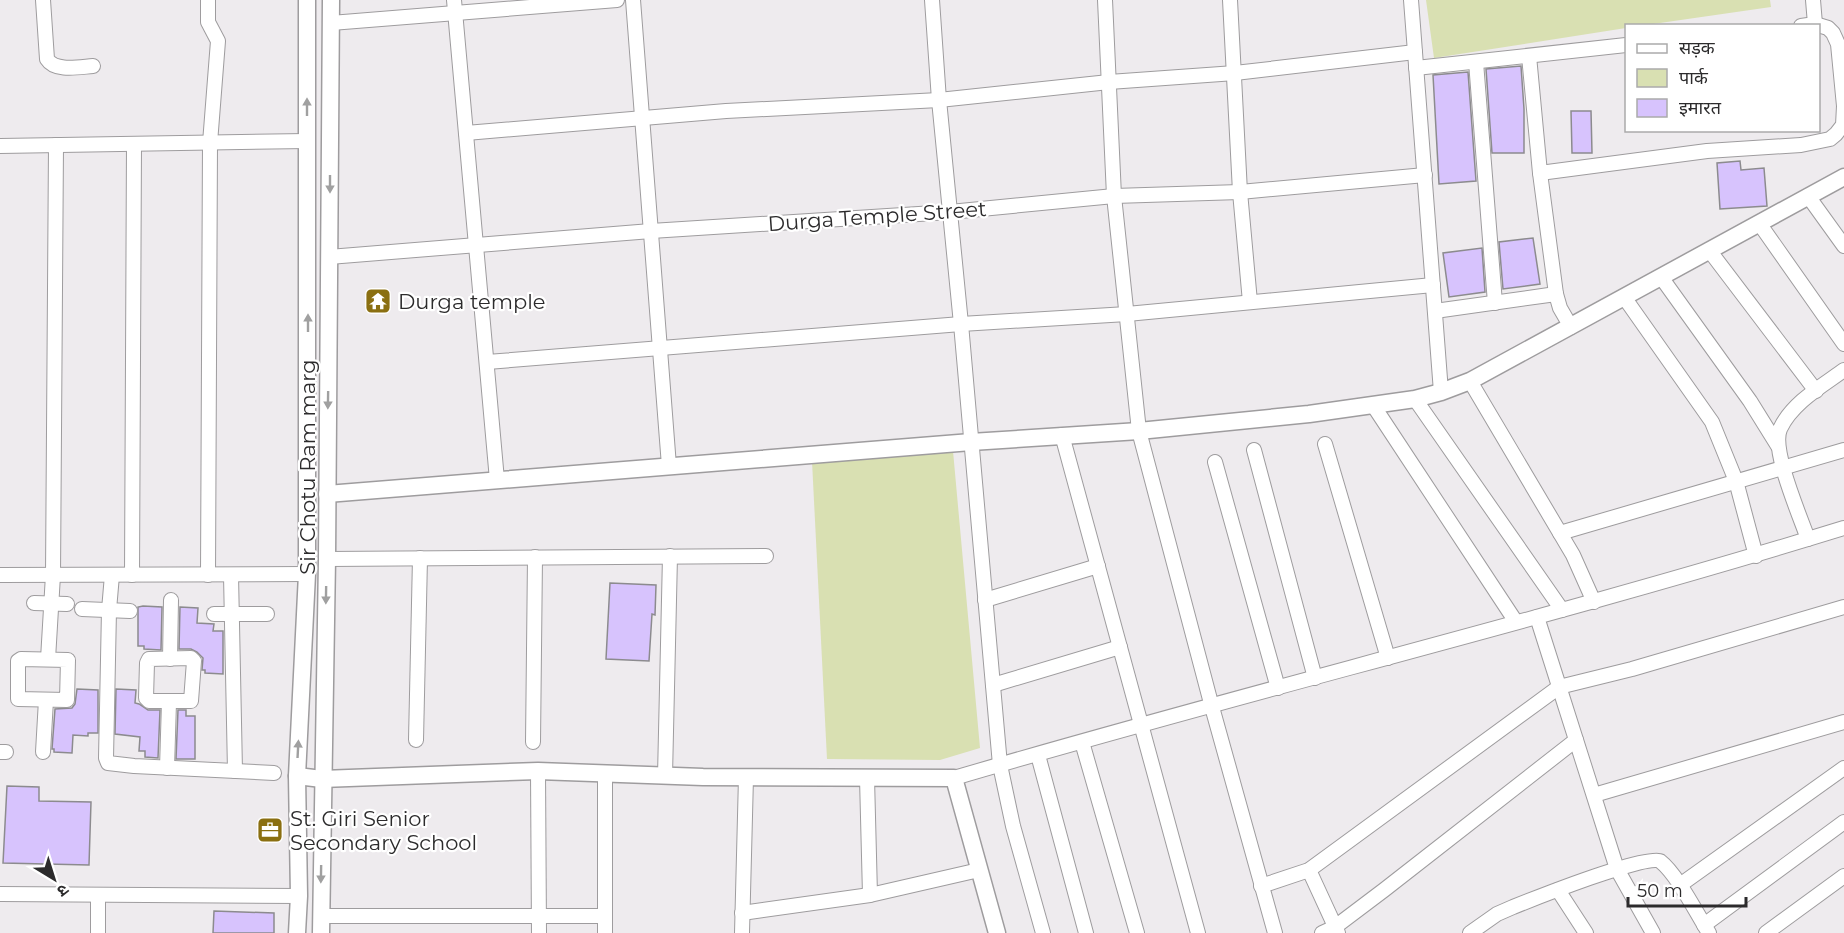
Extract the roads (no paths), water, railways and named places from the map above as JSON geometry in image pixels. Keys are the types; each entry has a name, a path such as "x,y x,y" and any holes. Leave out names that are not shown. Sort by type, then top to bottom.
{"street":[{"path":"43,0 47,59 50,65 56,67 93,66"},
{"path":"208,0 208,22 218,41 210,143 208,575"},
{"name":"Sir Chotu Ram marg","path":"297,933 299,896 297,776 307,574 307,0"},
{"name":"Sir Chotu Ram marg","path":"321,925 327,559 330,0"},
{"path":"331,23 455,7 616,0"},
{"path":"633,0 669,466"},
{"path":"932,0 939,100 1000,765 1013,826 1042,933"},
{"path":"1105,0 1114,196 1139,431 1275,933"},
{"path":"1230,0 1240,192 1250,302"},
{"path":"1412,0 1441,392"},
{"path":"1813,0 1815,24"},
{"path":"455,7 497,480"},
{"path":"1540,173 1707,152 1830,140 1843,125 1844,106 1838,44 1833,33 1828,28 1820,26"},
{"path":"1416,68 1625,45"},
{"path":"466,133 726,111 939,100 1109,82 1235,73 1415,52"},
{"path":"1530,56 1540,173 1556,294 1560,308 1571,327"},
{"path":"1476,62 1495,303"},
{"path":"0,146 308,141"},
{"path":"132,575 134,144"},
{"path":"48,659 53,575 56,145"},
{"name":"Durga Temple Street","path":"329,257 651,231 950,212 1114,196 1240,192 1425,175"},
{"path":"327,494 971,442 1139,431 1309,414 1415,399 1470,381 1844,177"},
{"path":"1808,196 1844,246"},
{"path":"1759,223 1844,344"},
{"path":"1709,250 1816,391"},
{"path":"1661,277 1750,401 1778,447 1808,539"},
{"path":"487,362 961,324 1127,314 1433,285"},
{"path":"1435,312 1556,294"},
{"path":"1623,297 1712,422 1736,481 1756,556"},
{"path":"1778,447 1780,430 1795,408 1844,370"},
{"path":"1470,381 1573,555 1594,602"},
{"path":"1415,399 1562,610"},
{"path":"1372,405 1516,622"},
{"path":"1062,435 1198,933"},
{"path":"1325,444 1388,658"},
{"path":"1254,450 1315,678"},
{"path":"1560,533 1844,450"},
{"path":"1215,462 1278,688"},
{"path":"297,776 322,779 538,771 665,776 954,778 1594,602 1756,556 1844,528"},
{"path":"665,776 670,556"},
{"path":"327,559 766,556"},
{"path":"533,742 535,557"},
{"path":"416,740 420,558"},
{"path":"986,600 1098,566"},
{"path":"0,575 307,574"},
{"path":"112,575 109,610 106,760 109,764 274,773"},
{"path":"231,575 235,771"},
{"path":"170,659 171,600"},
{"path":"34,603 67,604"},
{"path":"1261,886 1309,870 1560,687 1632,669 1844,607"},
{"path":"82,609 130,611"},
{"path":"214,614 267,614"},
{"path":"1537,617 1617,869 1653,933"},
{"path":"993,685 1120,647"},
{"path":"191,658 194,661 191,701 149,701 146,698 149,659 170,659 191,658"},
{"path":"21,659 67,659 69,661 68,697 66,700 46,700 18,699 18,662 21,659"},
{"path":"44,752 46,700"},
{"path":"167,768 169,702"},
{"path":"1594,795 1844,722"},
{"path":"1309,870 1332,931 1576,740"},
{"path":"1082,742 1137,933"},
{"path":"1038,754 1086,933"},
{"path":"1680,885 1844,768"},
{"path":"538,771 539,933"},
{"path":"605,933 606,774"},
{"path":"742,933 746,777"},
{"path":"867,778 870,895"},
{"path":"954,778 997,933"},
{"path":"1470,933 1497,914 1644,860 1659,860 1680,885 1707,929 1844,822"},
{"path":"742,913 870,895 979,870"},
{"path":"1766,933 1844,876"},
{"path":"1558,890 1586,933"},
{"path":"0,894 299,896"},
{"path":"98,895 98,933"},
{"path":"321,925 539,915 605,916"}],"place":[{"name":"Durga temple","path":"378,301"},
{"name":"St. Giri Senior Secondary School","path":"270,830"}]}
